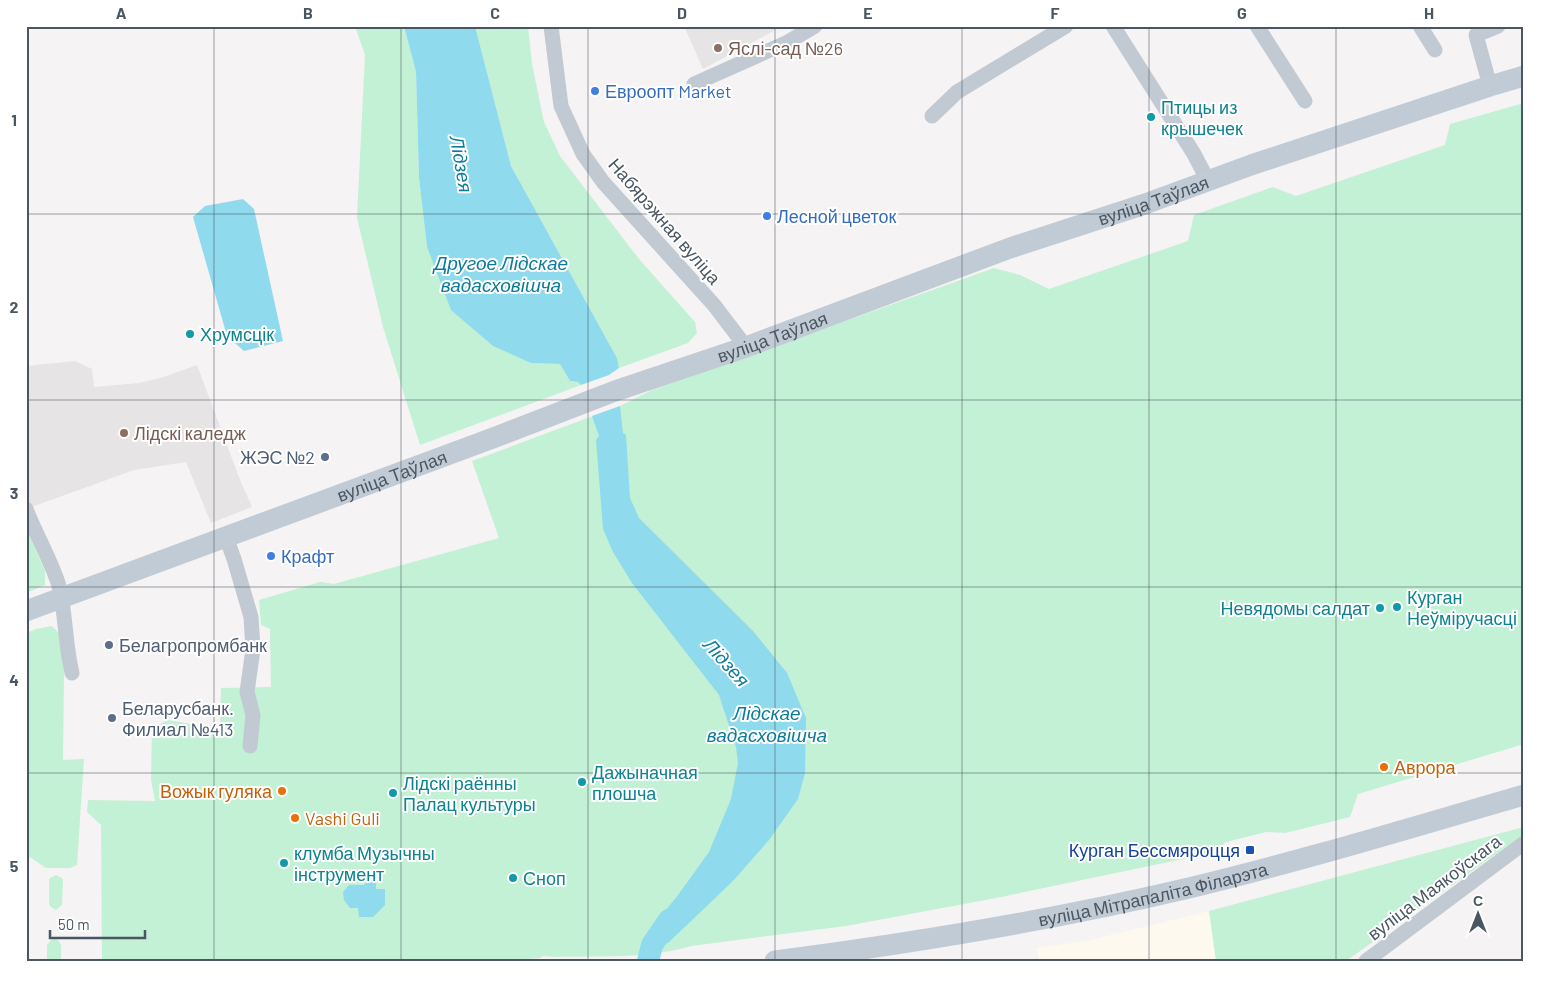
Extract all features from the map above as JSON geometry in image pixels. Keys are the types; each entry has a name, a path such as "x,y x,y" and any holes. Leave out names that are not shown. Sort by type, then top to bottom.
{"main road":[{"name":"вуліца Таўлая","path":"26,611 615,391 746,347 1010,248 1208,182 1252,165 1524,76"},
{"name":"вуліца Мітрапаліта Філарэта","path":"775,961 843,952 1065,915 1180,890 1330,852 1524,794"}],"street":[{"name":"Набярэжная вуліца","path":"551,26 561,106 583,154 603,182 714,305 746,347"},
{"path":"694,84 788,42 815,26"},
{"path":"932,116 957,92 1066,26"},
{"path":"1113,26 1194,154 1208,182"},
{"path":"1257,26 1305,101"},
{"path":"1420,26 1435,50"},
{"path":"1490,86 1476,35 1498,26"},
{"path":"26,509 58,585 66,620 72,674"},
{"path":"226,537 251,617 252,649 248,692 253,715 250,746"},
{"name":"вуліца Маякоўскага","path":"1366,961 1524,843"}],"shaded area":[{"name":"Яслі-сад №26","path":"684,26 783,26 703,69"},
{"name":"Лідскі каледж","path":"75,361 92,369 94,387 139,383 164,377 197,365 252,507 211,523 186,462 134,470 26,509 26,366"},
{"path":"1209,911 1216,961 1040,961 1036,948 1086,941"}],"green space":[{"path":"355,26 404,26 416,72 419,178 427,247 531,363 560,364 570,381 578,382 581,385 420,445 383,327 357,218 365,55"},
{"path":"475,26 528,26 532,64 544,122 560,156 639,259 695,322 697,333 688,343 619,368 617,358 511,166"},
{"path":"1524,103 1524,744 1358,794 1350,817 1285,833 1266,832 1226,842 1212,853 1001,897 846,926 691,946 657,953 622,956 543,956 540,958 506,961 102,961 101,825 87,812 88,800 155,801 151,780 152,728 168,720 214,728 220,723 221,688 271,687 270,629 261,625 259,600 320,582 334,584 499,538 472,461 620,406 652,390 994,268 1020,275 1049,289 1188,241 1194,215 1273,187 1296,196 1445,145 1450,124"},
{"path":"26,528 45,571 45,585 26,593"},
{"path":"52,626 59,633 64,673 63,760 84,759 77,865 70,868 46,868 30,857 26,864 26,755 28,753 26,751 26,633"},
{"path":"1524,827 1524,834 1346,961 1216,961 1209,911"},
{"path":"56,875 62,878 63,881 62,905 56,910 49,904 49,880"},
{"path":"54,939 58,940 61,945 61,961 47,961 47,945"}],"water":[{"name":"Другое Лідскае вадасховішча","path":"404,26 475,26 511,166 617,358 619,368 609,375 581,385 578,382 570,381 560,364 531,363 493,346 451,310 427,247 419,178 416,72"},
{"path":"243,199 254,209 283,341 244,351 227,336 193,217 205,206"},
{"name":"Лідскае вадасховішча","path":"620,406 623,433 626,435 630,498 639,518 753,631 787,673 806,718 805,773 798,799 769,840 733,881 668,943 641,945 709,852 731,799 738,763 736,747 719,695 632,583 613,552 603,529 596,440 599,436 592,416"},
{"path":"370,878 376,882 376,889 385,889 385,905 373,917 359,917 358,908 350,908 344,900 343,892 349,885 364,885"}],"waterway":[{"name":"Лідзея","path":"648,961 652,945 669,920"}],"place":[{"name":"Яслі-сад №26","path":"718,48"},
{"name":"Евроопт Market","path":"595,91"},
{"name":"Птицы из крышечек","path":"1151,117"},
{"name":"Лесной цветок","path":"767,216"},
{"name":"Хрумсцік","path":"190,334"},
{"name":"Лідскі каледж","path":"124,433"},
{"name":"ЖЭС №2","path":"325,457"},
{"name":"Крафт","path":"271,556"},
{"name":"Курган Неўміручасці","path":"1397,607"},
{"name":"Невядомы салдат","path":"1380,608"},
{"name":"Белагропромбанк","path":"109,645"},
{"name":"Беларусбанк. Филиал №413","path":"112,718"},
{"name":"Аврора","path":"1384,767"},
{"name":"Дажыначная плошча","path":"582,782"},
{"name":"Вожык гуляка","path":"282,791"},
{"name":"Лідскі раённы Палац культуры","path":"393,793"},
{"name":"Vashi Guli","path":"295,818"},
{"name":"Курган Бессмяроцця","path":"1250,850"},
{"name":"клумба Музычны інструмент","path":"284,863"},
{"name":"Сноп","path":"513,878"}]}
